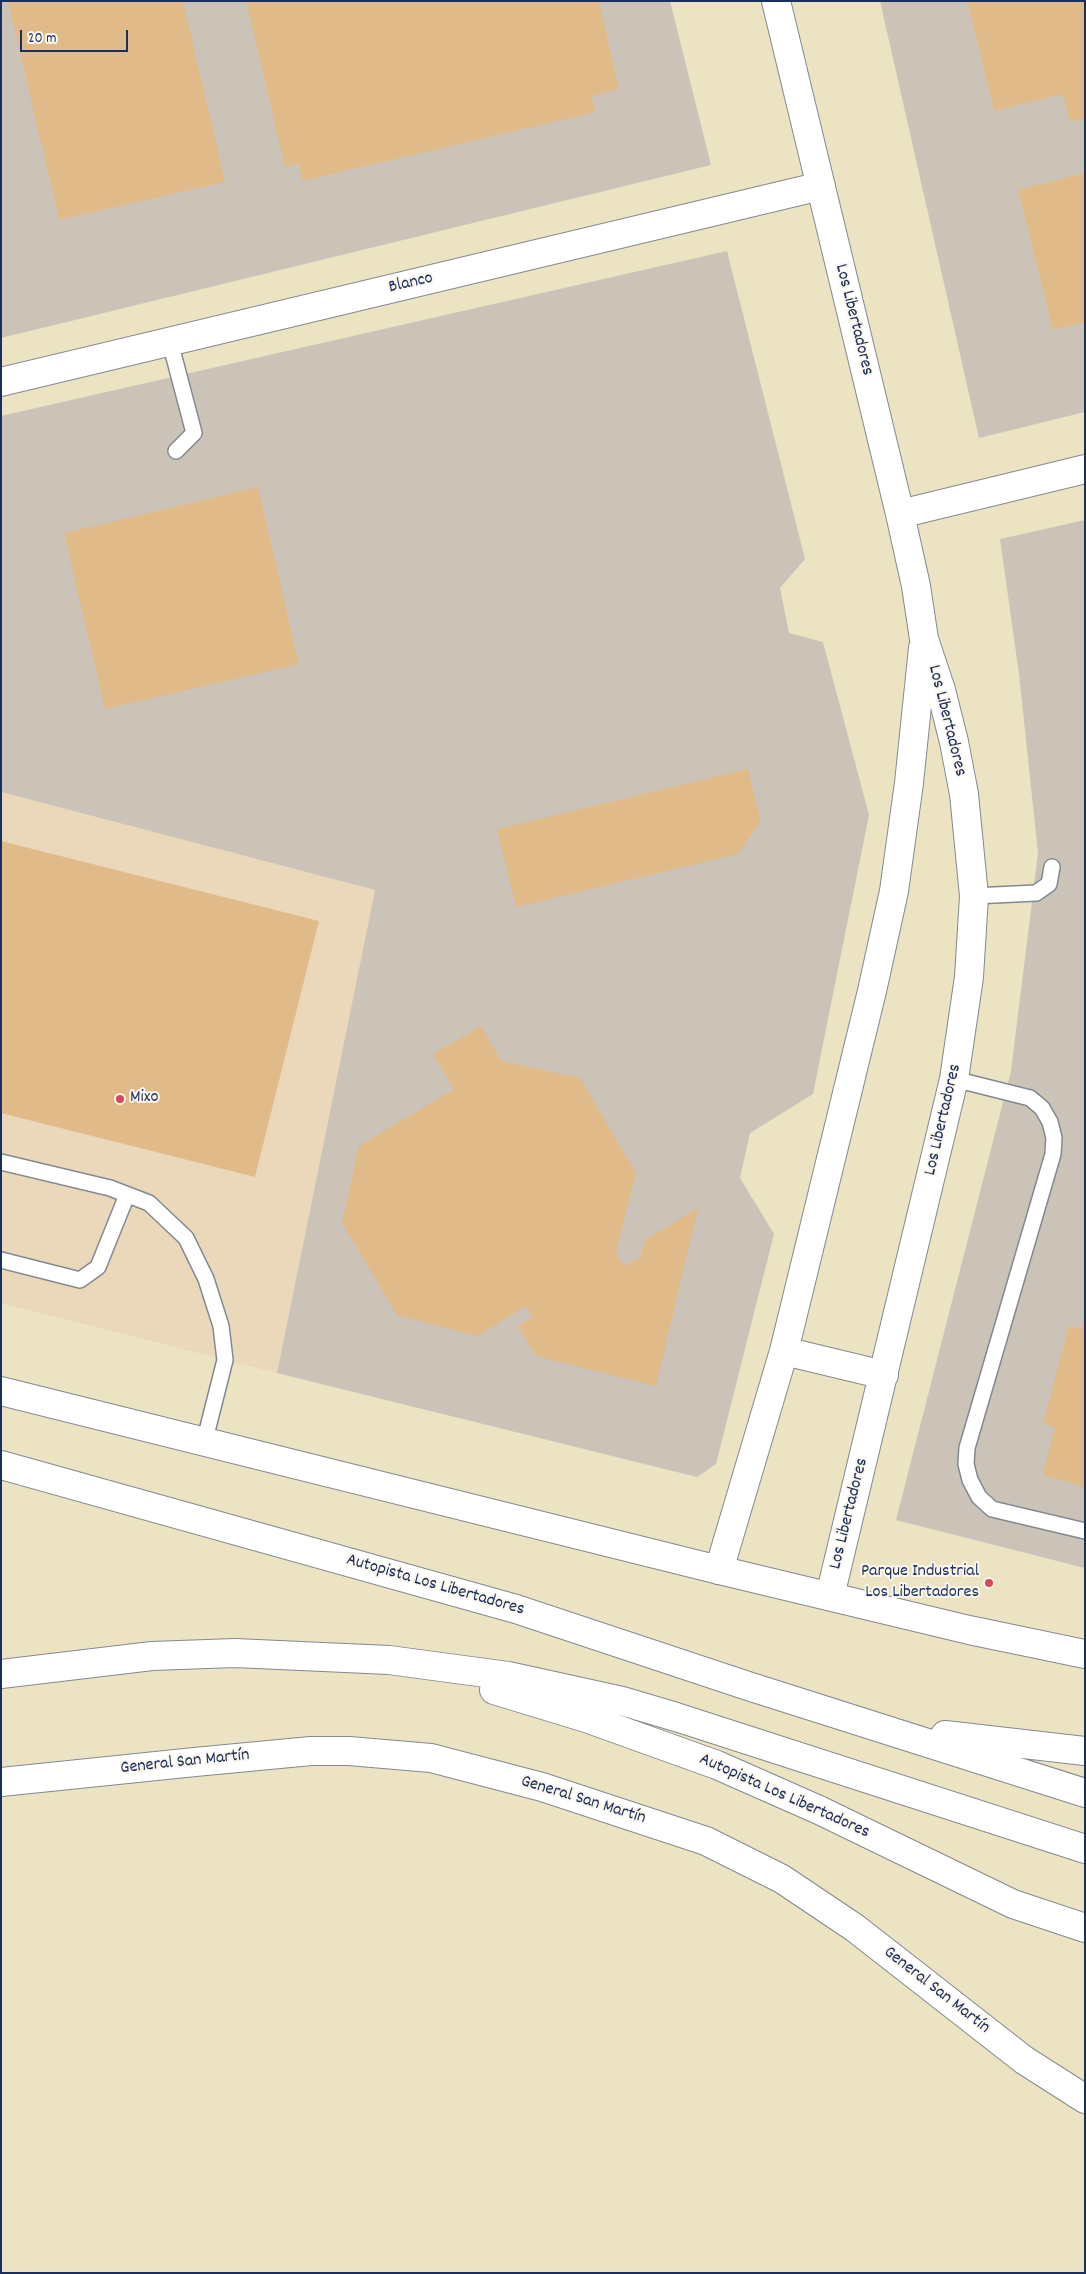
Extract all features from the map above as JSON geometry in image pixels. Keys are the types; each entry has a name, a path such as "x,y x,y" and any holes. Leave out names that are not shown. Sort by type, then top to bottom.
{"main road":[{"name":"Los Libertadores","path":"776,1 900,514 916,586 924,639 940,690 962,785 970,845 974,896 969,977 954,1079 830,1596"},
{"name":"Blanco","path":"1,382 821,186"},
{"path":"900,514 1085,469"},
{"name":"Los Libertadores","path":"719,1570 784,1351 872,991 894,891 909,783 924,639"},
{"path":"784,1351 884,1375"},
{"path":"1,1391 719,1570 969,1630 1085,1654"},
{"name":"Autopista Los Libertadores","path":"1,1465 516,1609 1085,1793"},
{"name":"Autopista Los Libertadores","path":"1,1674 152,1656 226,1654 322,1656 389,1660 508,1676 622,1701 1085,1849"},
{"name":"Autopista Los Libertadores","path":"389,1660 542,1704 717,1765 819,1810 1013,1904 1085,1928"},
{"name":"Autopista Los Libertadores","path":"864,1723 990,1741 1085,1751"},
{"name":"General San Martín","path":"1,1782 195,1762 311,1752 349,1751 431,1758 542,1787 706,1841 782,1879 855,1928 1024,2060 1085,2099"}],"lane":[{"path":"170,342 194,433 176,452"},
{"path":"974,896 1036,893 1050,884 1052,867"},
{"path":"954,1079 1030,1098 1042,1108 1050,1122 1054,1138 1053,1154 967,1448 966,1464 970,1480 979,1496 992,1509 1085,1531"},
{"path":"1,1162 110,1188 149,1203 186,1238 206,1279 221,1326 225,1360 204,1442"},
{"path":"1,1260 80,1280 98,1267 128,1195"}],"shaded area":[{"path":"1,1 670,1 711,165 1,338"},
{"path":"880,1 1085,1 1085,412 979,438"},
{"path":"727,251 805,559 780,588 789,633 823,642 869,815 813,1094 750,1133 740,1178 774,1234 716,1464 697,1477 277,1373 375,890 1,792 1,416"},
{"path":"1085,520 1085,1568 896,1520 1011,1071 1038,853 1019,674 1000,539"},
{"path":"1,792 375,890 277,1373 1,1303"}],"building":[{"path":"8,1 183,1 225,182 59,220"},
{"path":"246,1 599,1 619,89 591,96 596,112 302,181 299,164 285,167"},
{"path":"967,1 1085,1 1085,118 1070,122 1063,94 994,111"},
{"path":"1085,173 1085,322 1053,330 1018,190"},
{"path":"258,487 299,664 105,709 64,533"},
{"path":"748,769 761,821 738,854 516,907 497,829"},
{"path":"1,841 319,921 255,1177 1,1113"},
{"path":"481,1026 501,1061 580,1078 636,1173 616,1252 624,1266 640,1257 645,1240 698,1208 656,1386 536,1356 518,1326 533,1317 526,1306 477,1336 397,1315 342,1223 359,1146 454,1089 433,1054"},
{"path":"1085,1317 1085,1487 1043,1475 1055,1427 1043,1424 1069,1326 1081,1329"}],"place":[{"name":"Mixo","path":"120,1099"},
{"name":"Parque Industrial Los Libertadores","path":"989,1583"}]}
